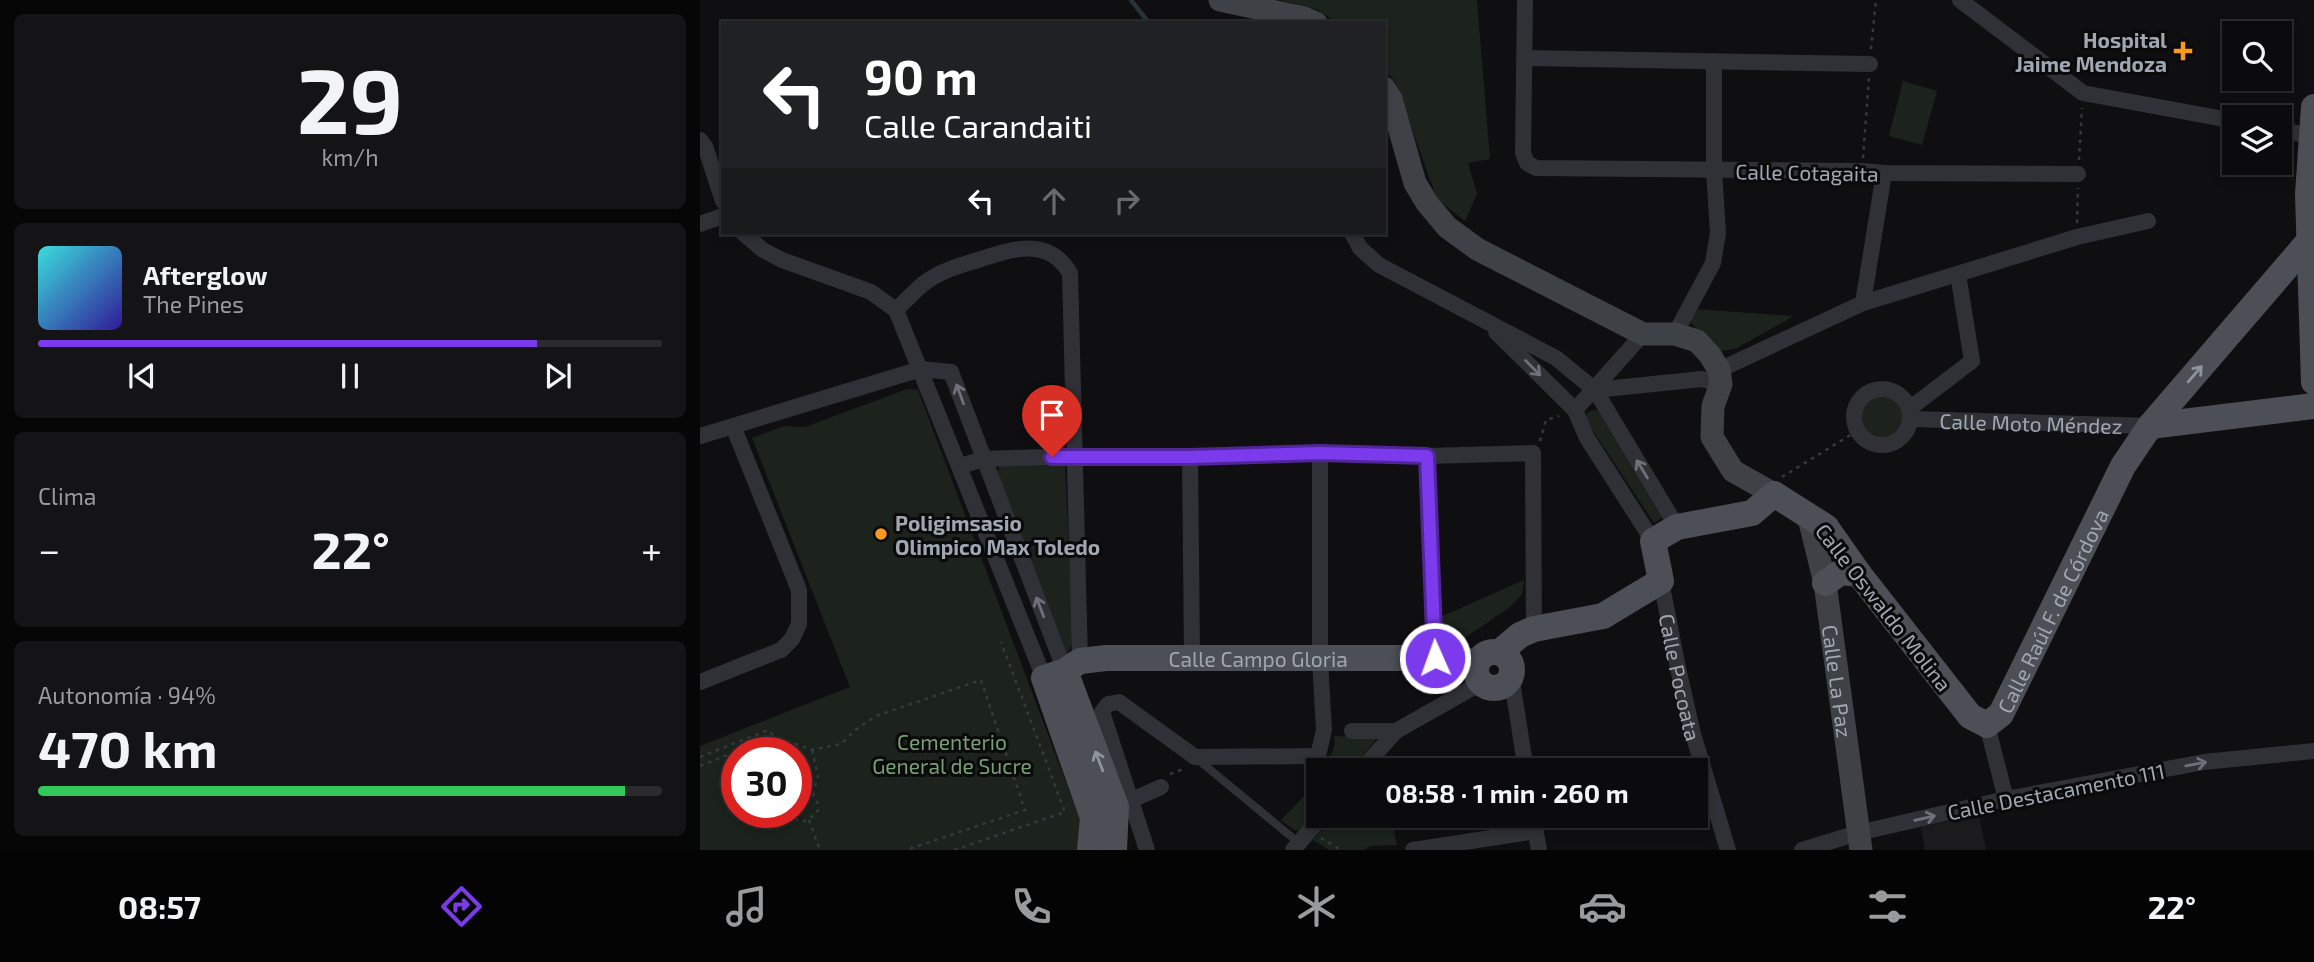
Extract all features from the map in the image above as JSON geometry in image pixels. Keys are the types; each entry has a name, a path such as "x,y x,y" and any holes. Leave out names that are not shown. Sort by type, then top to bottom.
{"main road":[{"path":"1220,0 1311,21"},
{"path":"1386,91 1391,99 1415,183 1447,227 1477,249 1643,334 1675,334 1697,341 1710,355 1720,377"},
{"path":"2314,107 2308,194 2314,382"},
{"name":"Calle Raúl F. de Córdova","path":"1987,725 2001,714 2123,466 2150,426 2309,241"},
{"name":"Calle Oswaldo Molina","path":"1720,377 1713,407 1712,436 1733,471 1826,527 1859,574 1970,716 1987,725"},
{"path":"2150,426 2314,406"},
{"path":"1653,541 1677,527 1752,513 1769,491"},
{"name":"Calle La Paz","path":"1808,514 1825,583 1859,841"},
{"name":"Calle Pocoata","path":"1653,541 1661,581"},
{"path":"1825,583 1841,572 1859,574"},
{"path":"1492,668 1520,635 1534,629 1602,617 1661,581"},
{"name":"Calle Campo Gloria","path":"1063,670 1106,658 1435,658 1492,668"},
{"path":"1063,670 1114,808 1114,850"},
{"path":"1090,850 1114,808"}],"street":[{"path":"1525,0 1525,58 1870,64"},
{"path":"1960,0 2082,93 2222,119"},
{"name":"Calle Cotagaita","path":"1525,58 1523,153 1527,163 1536,168 2078,174"},
{"path":"1675,334 1713,263 1718,233 1714,170 1714,61"},
{"path":"2292,132 2313,136"},
{"path":"700,140 705,146 721,195"},
{"path":"1863,303 1884,173"},
{"path":"700,224 721,217"},
{"path":"1595,390 1720,377 1863,303 2077,237 2148,221"},
{"path":"745,235 763,250 782,260 872,292 896,310 960,466 1063,670"},
{"path":"1353,235 1360,247 1379,265 1556,358 1595,390 1677,527"},
{"path":"896,310 925,283 948,270 1014,248 1032,248 1053,254 1064,262 1070,272 1075,456 1063,670"},
{"path":"1910,414 1972,361 1958,274"},
{"path":"1484,320 1575,410 1587,438 1653,541"},
{"path":"1575,410 1643,334"},
{"path":"700,436 921,369 951,372 1063,670"},
{"name":"Calle Moto Méndez","path":"1889,389 1905,401 1910,414 1903,435 1888,445 1870,443 1857,431 1853,412 1857,403 1871,390 1889,389"},
{"name":"Calle Moto Méndez","path":"1910,414 2150,426"},
{"path":"700,682 781,650 792,639 799,624 799,590 733,426"},
{"path":"960,466 984,459 1075,456 1190,457 1320,453 1427,456 1533,453 1534,629"},
{"path":"1147,850 1114,808 1102,712 1108,704 1118,702 1195,757 1318,756 1325,730 1320,660 1320,453"},
{"path":"1427,456 1435,658"},
{"path":"1190,457 1192,658"},
{"name":"Calle Pocoata","path":"1661,581 1693,733 1728,850"},
{"path":"1372,758 1396,731 1492,668 1522,758"},
{"name":"Calle Raúl F. de Córdova","path":"1987,725 2006,799"},
{"path":"1353,731 1396,731"},
{"name":"Calle Destacamento 111","path":"1802,850 1859,841 2006,799 2204,762 2314,751"},
{"path":"1114,808 1161,787"},
{"path":"1300,842 1312,828"},
{"path":"1413,850 1512,828"},
{"path":"1535,828 1539,850"}],"lane":[{"path":"1195,757 1300,842"}],"path":[{"path":"1862,171 1876,0"},
{"path":"1533,453 1540,450 1546,420 1575,410"},
{"path":"1769,491 1857,431"},
{"path":"954,850 1065,812 1001,642"},
{"path":"812,817 817,813 819,803 813,794 818,776 812,750 841,744 876,716 981,680 1026,810 906,850"},
{"path":"700,757 768,730 774,736 700,766"},
{"path":"1161,787 1159,778 1191,766 1195,757"},
{"path":"812,828 820,850"},
{"path":"1300,842 1341,850"}],"shaded area":[{"path":"1979,815 1986,850 1925,850 1921,827"}],"green space":[{"path":"1279,0 1477,0 1490,159 1468,163 1477,194 1465,221 1437,199 1395,82 1386,71 1386,21 1334,21 1318,10"},
{"path":"1903,81 1937,91 1922,145 1889,136"},
{"path":"1694,309 1794,316 1737,348 1718,352 1691,323"},
{"name":"Cementerio General de Sucre","path":"907,389 918,390 1081,822 1078,850 700,850 700,746 721,738 721,828 812,828 812,737 723,737 850,687 752,438 784,426 805,427"},
{"path":"1882,396 1897,403 1904,418 1897,433 1882,440 1867,433 1860,418 1867,403"},
{"path":"1598,411 1662,518 1654,523 1586,420 1587,413"},
{"path":"1054,463 1065,465 1073,641 1067,656 997,473 1000,466"},
{"path":"1524,580 1522,594 1510,607 1453,644 1441,643 1438,618"},
{"path":"1334,736 1377,738 1361,758 1328,758 1335,743"},
{"path":"1306,777 1306,824 1300,831 1294,830 1281,820 1304,796"},
{"path":"1323,828 1393,828 1397,845 1370,846 1364,850 1329,850 1313,840"}],"waterway":[{"path":"1131,0 1147,21"}],"place":[{"name":"Hospital Jaime Mendoza","path":"2183,51"},
{"name":"Poligimsasio Olimpico Max Toledo","path":"881,534"}],"route":[{"path":"1052,457 1320,453 1427,456 1435,658"}]}
